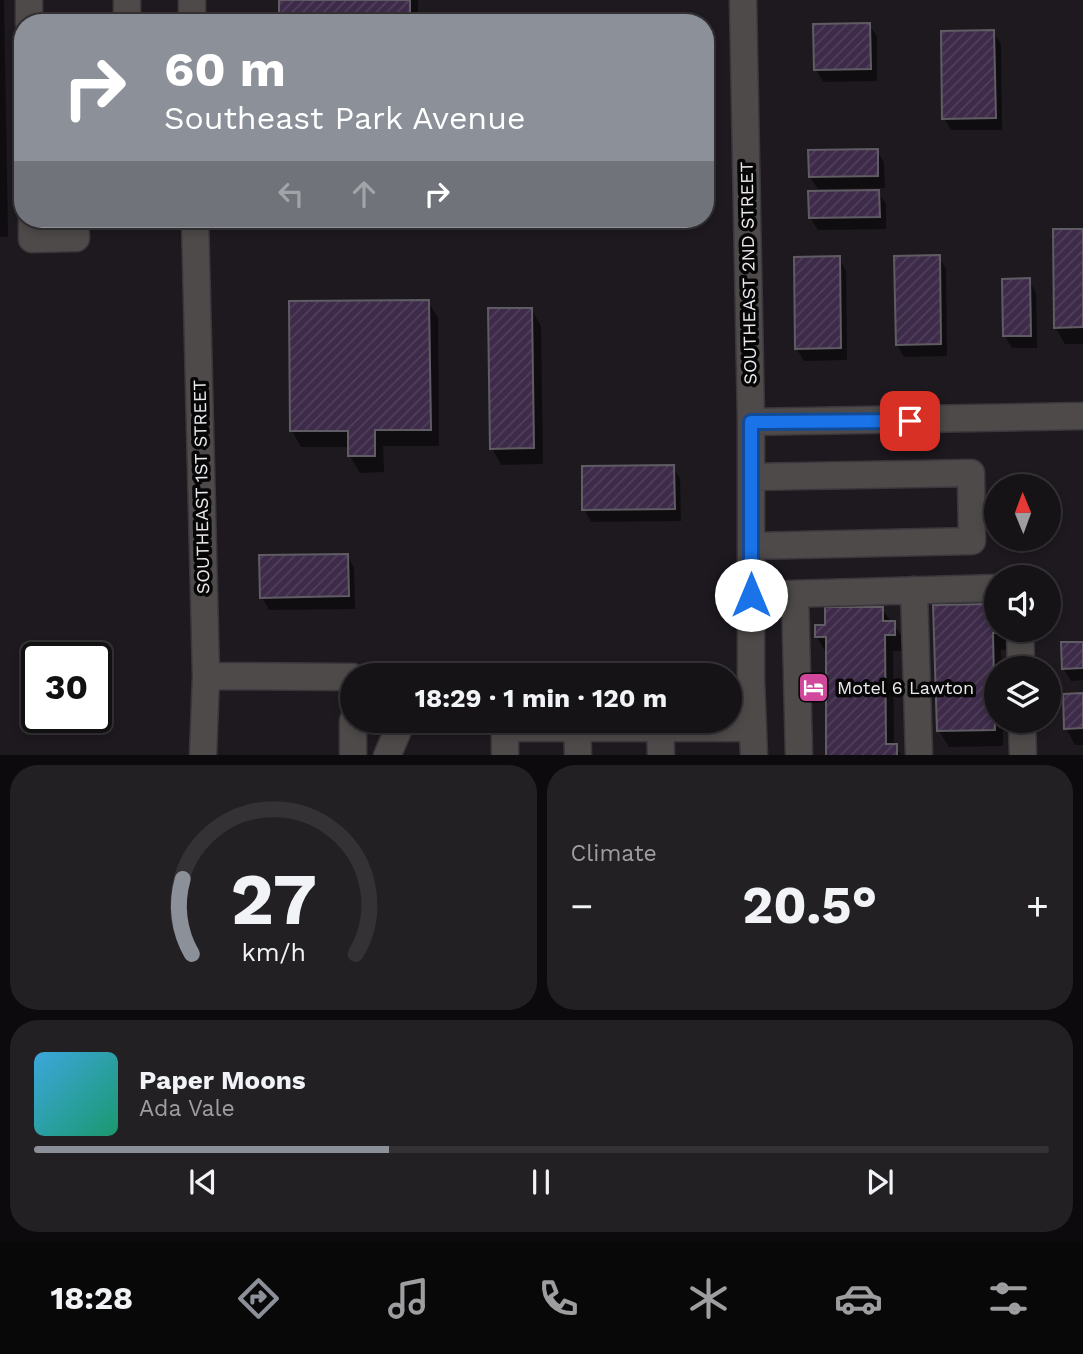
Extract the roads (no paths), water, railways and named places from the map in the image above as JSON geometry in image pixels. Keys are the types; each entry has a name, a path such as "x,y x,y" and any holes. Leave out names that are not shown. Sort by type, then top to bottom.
{"street":[{"name":"SOUTHEAST 2ND STREET","path":"742,665 751,595 751,422 743,0"},
{"path":"32,228 32,239 76,238 75,228"},
{"name":"SOUTHEAST 1ST STREET","path":"195,228 206,677 203,755"},
{"path":"751,422 1083,416"},
{"path":"751,477 971,473 972,541 751,546"},
{"path":"751,595 984,588"},
{"path":"915,590 919,755"},
{"path":"795,594 799,755"},
{"path":"206,677 340,677"},
{"name":"SOUTHEAST 2ND STREET","path":"742,687 753,728 754,755"},
{"path":"742,728 753,728"},
{"path":"353,733 353,755"},
{"path":"387,755 397,733"},
{"path":"505,733 505,755"},
{"path":"577,733 578,755"},
{"path":"660,733 661,755"},
{"path":"1023,733 1023,755"}],"place":[{"name":"Motel 6 Lawton","path":"814,687"}]}
